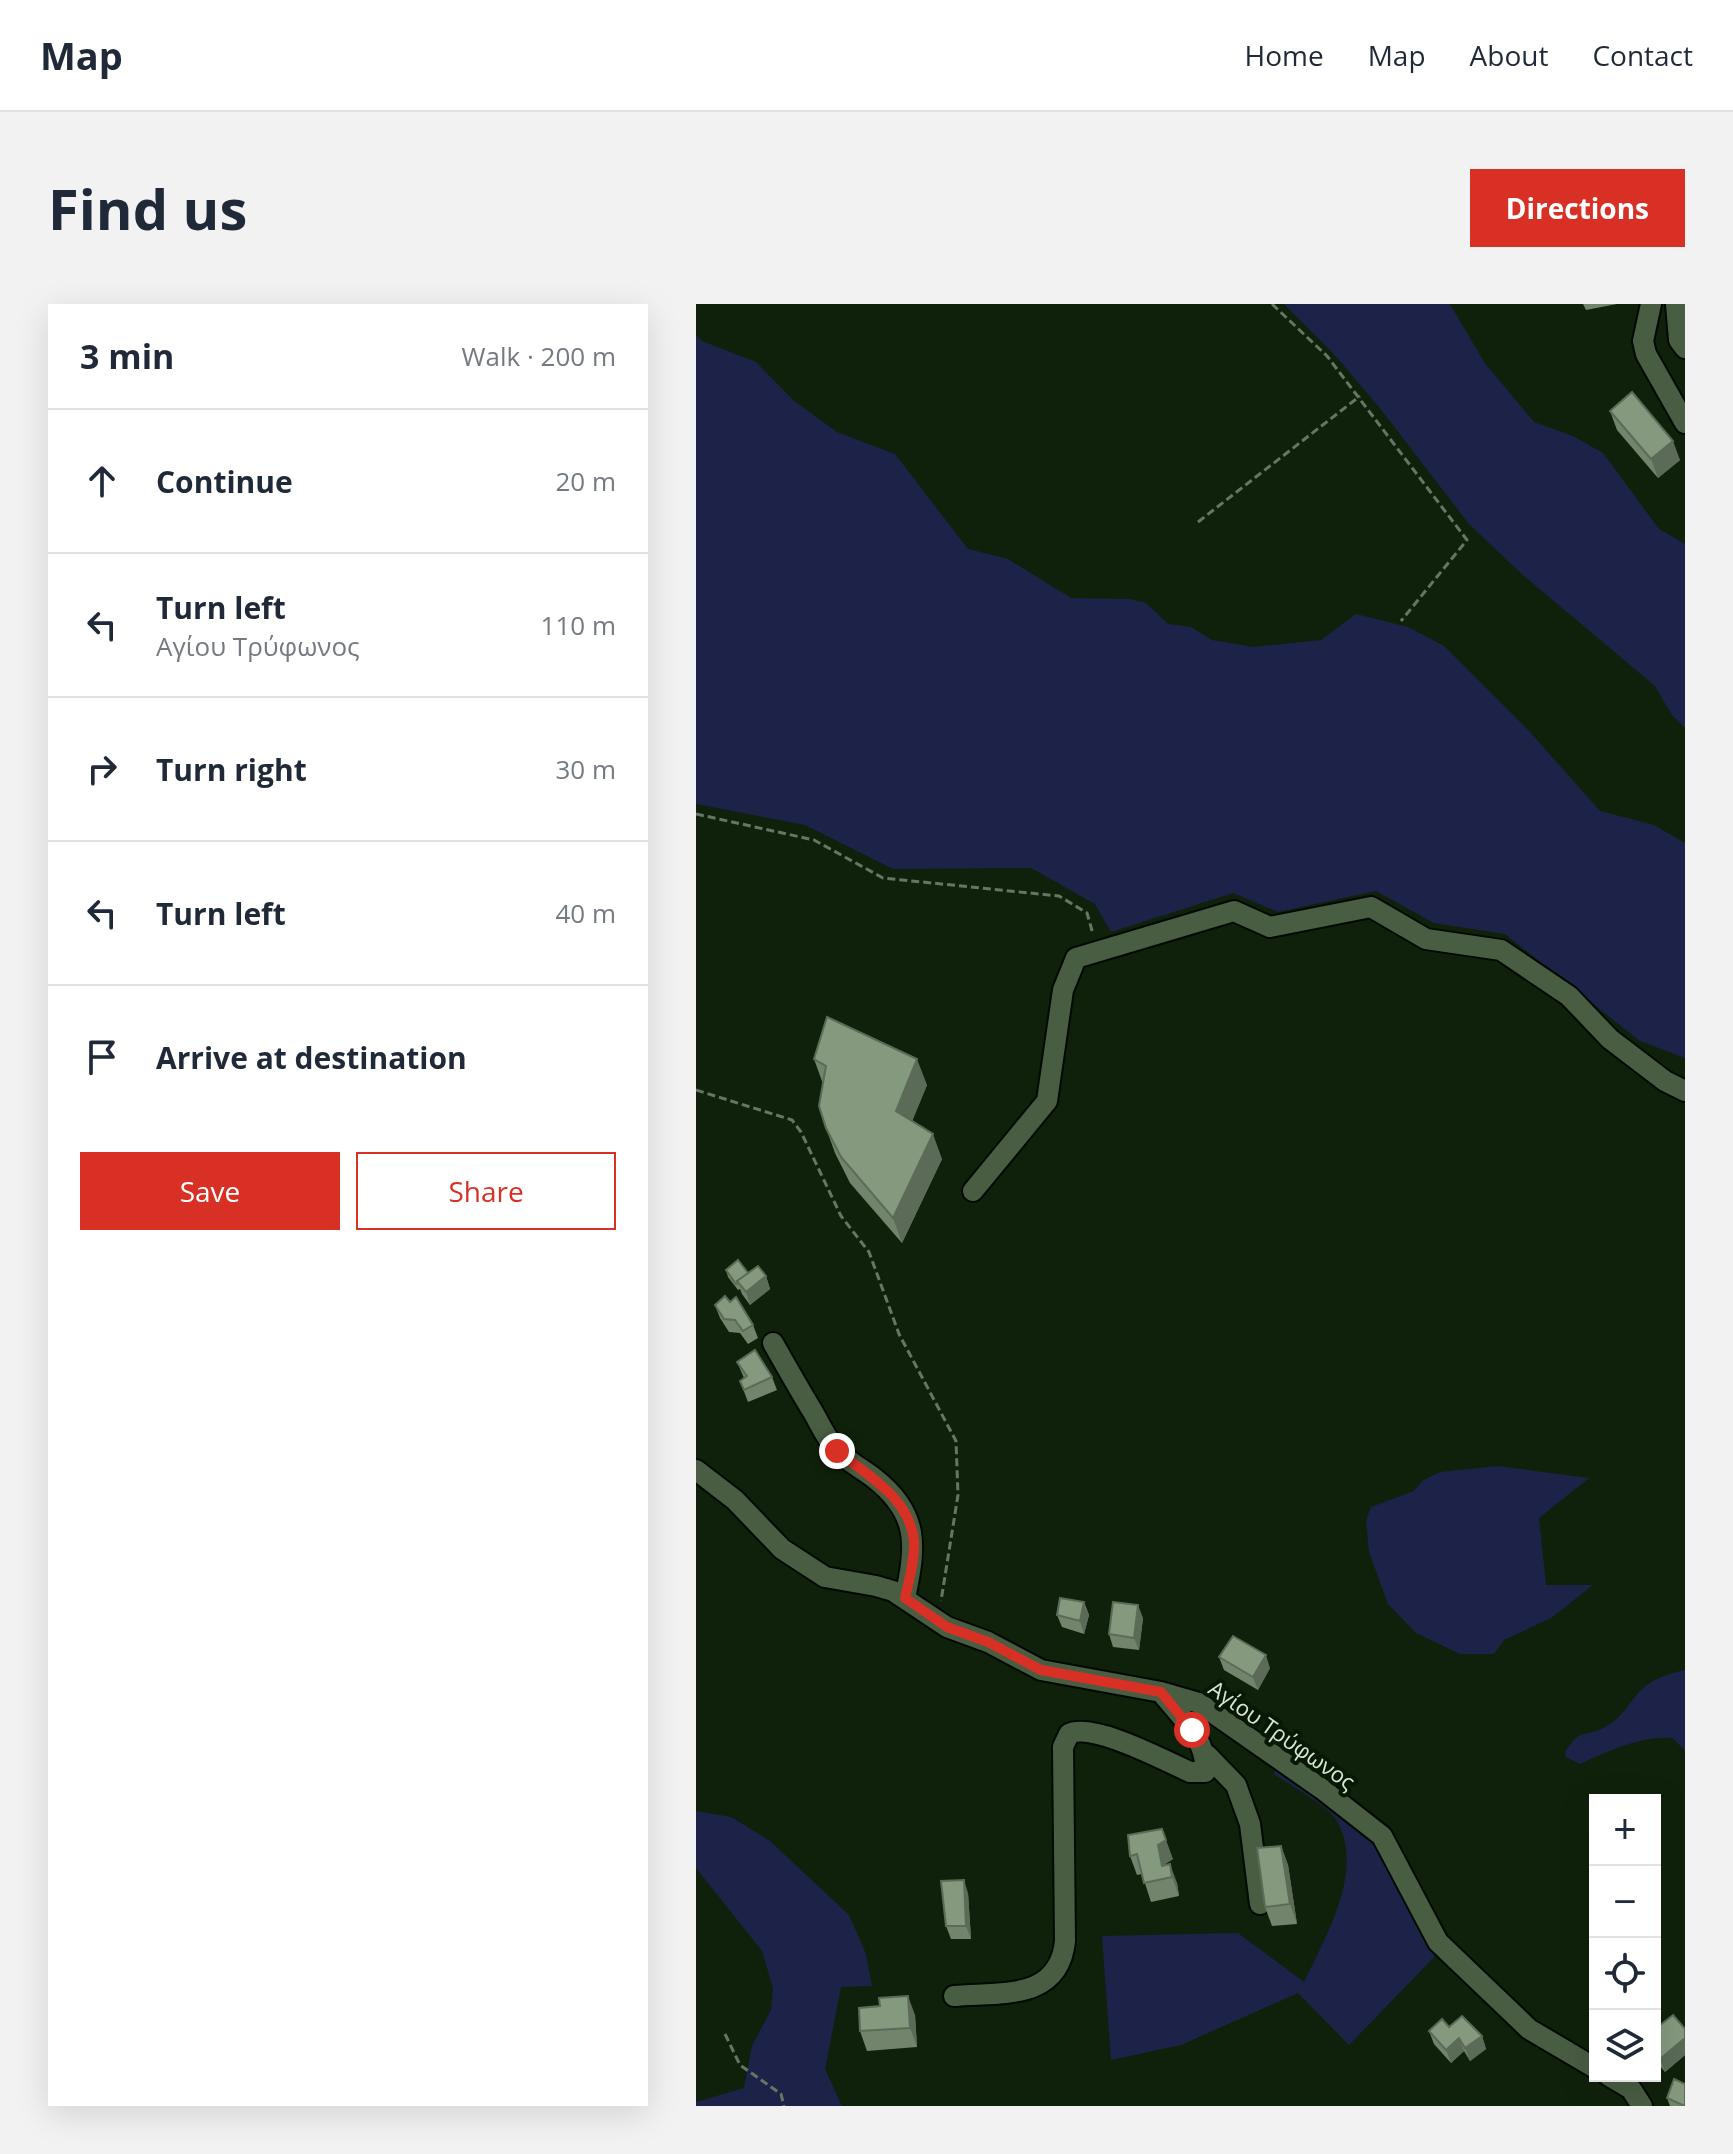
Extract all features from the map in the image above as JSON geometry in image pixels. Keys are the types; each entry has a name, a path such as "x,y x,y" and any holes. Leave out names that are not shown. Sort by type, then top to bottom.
{"street":[{"path":"1651,304 1643,341 1646,354 1685,423"},
{"path":"1676,304 1679,340 1685,348"},
{"path":"973,1191 1047,1101 1063,990 1076,958 1234,911 1270,927 1371,907 1426,939 1501,950 1569,996 1610,1039 1665,1081 1685,1091"},
{"path":"773,1343 837,1451 882,1484 906,1516 914,1538 914,1557 905,1598"},
{"name":"Αγίου Τρύφωνος","path":"696,1470 735,1500 773,1541 806,1567 825,1577 876,1586 905,1598 937,1621 988,1642 1041,1670 1161,1692 1199,1703 1322,1789 1382,1836 1438,1942 1529,2029 1589,2064"},
{"path":"1161,1692 1192,1730 1207,1755 1236,1785 1250,1824 1260,1904"},
{"path":"954,1996 1032,1988 1053,1976 1062,1962 1065,1941 1063,1747 1069,1734 1077,1731 1096,1734 1190,1772 1205,1772 1207,1755"},
{"path":"1619,2082 1631,2089 1642,2106"}],"path":[{"path":"1272,304 1327,356 1467,540 1401,621"},
{"path":"1198,522 1360,396"},
{"path":"696,814 814,840 883,878 1059,896 1087,913 1100,952"},
{"path":"696,1090 792,1120 801,1132 841,1216 869,1252 899,1334 956,1441 958,1495 937,1621"},
{"path":"725,2034 740,2065 781,2094 784,2106"}],"shaded area":[{"path":"1284,304 1450,304 1484,362 1534,422 1573,436 1603,453 1659,529 1685,544 1685,728 1672,715 1655,686 1524,576 1469,524 1379,407 1333,353"},
{"path":"696,335 702,341 756,362 793,400 837,432 895,454 968,549 1008,559 1071,598 1130,599 1146,603 1168,624 1191,627 1212,640 1253,647 1321,640 1356,614 1408,627 1444,646 1529,731 1600,811 1654,825 1685,843 1685,1058 1640,1041 1505,934 1434,923 1376,891 1278,912 1233,893 1111,932 1095,904 1031,868 893,869 805,825 696,804"},
{"path":"1498,1466 1589,1478 1539,1518 1546,1585 1593,1585 1551,1618 1504,1640 1494,1654 1460,1654 1416,1633 1388,1604 1369,1552 1366,1521 1371,1507 1414,1491 1422,1481 1440,1472"},
{"path":"1685,1670 1685,1751 1673,1738 1661,1738 1626,1745 1580,1764 1566,1757 1565,1752 1575,1739 1611,1724 1650,1683"},
{"path":"1276,1761 1379,1839 1439,1952 1349,2045 1298,1993 1181,2045 1111,2060 1102,1936 1238,1933 1304,1982 1340,1901 1347,1858 1344,1837 1335,1818 1316,1801 1274,1774"},
{"path":"696,1811 731,1817 770,1841 849,1915 866,1954 872,1986 841,1987 825,2069 842,2106 696,2106 696,2102 744,2088 752,2046 771,2010 773,1988 762,1951 696,1868"}],"building":[{"path":"1632,392 1673,441 1651,459 1610,411"},
{"path":"827,1017 917,1059 896,1111 933,1134 893,1218 841,1157 826,1128 819,1106 826,1066 814,1059"},
{"path":"738,1260 748,1273 736,1284 726,1270"},
{"path":"758,1266 766,1276 746,1292 737,1281"},
{"path":"725,1296 730,1302 736,1297 753,1325 743,1331 735,1320 724,1319 715,1305"},
{"path":"755,1350 772,1377 744,1390 740,1381 747,1376 737,1362"},
{"path":"1060,1598 1084,1602 1080,1621 1057,1615"},
{"path":"1113,1602 1138,1605 1134,1638 1109,1634"},
{"path":"1233,1636 1266,1655 1253,1677 1219,1657"},
{"path":"1162,1829 1166,1840 1158,1845 1162,1866 1170,1864 1172,1877 1144,1883 1137,1854 1130,1856 1128,1835"},
{"path":"1281,1846 1290,1904 1265,1907 1257,1848"},
{"path":"964,1880 966,1926 946,1926 941,1881"},
{"path":"908,1996 910,2028 860,2031 859,2008 880,2006 879,1998"},
{"path":"1673,2015 1685,2029 1685,2038 1661,2058 1661,2024"},
{"path":"1462,2016 1482,2036 1465,2048 1459,2038 1446,2050 1429,2031 1442,2019 1449,2027"},
{"path":"1674,2079 1685,2084 1685,2106 1667,2098"}],"route":[{"path":"837,1451 882,1484 906,1516 914,1538 914,1557 905,1598 947,1627 988,1642 1041,1670 1161,1692 1192,1730"}]}
